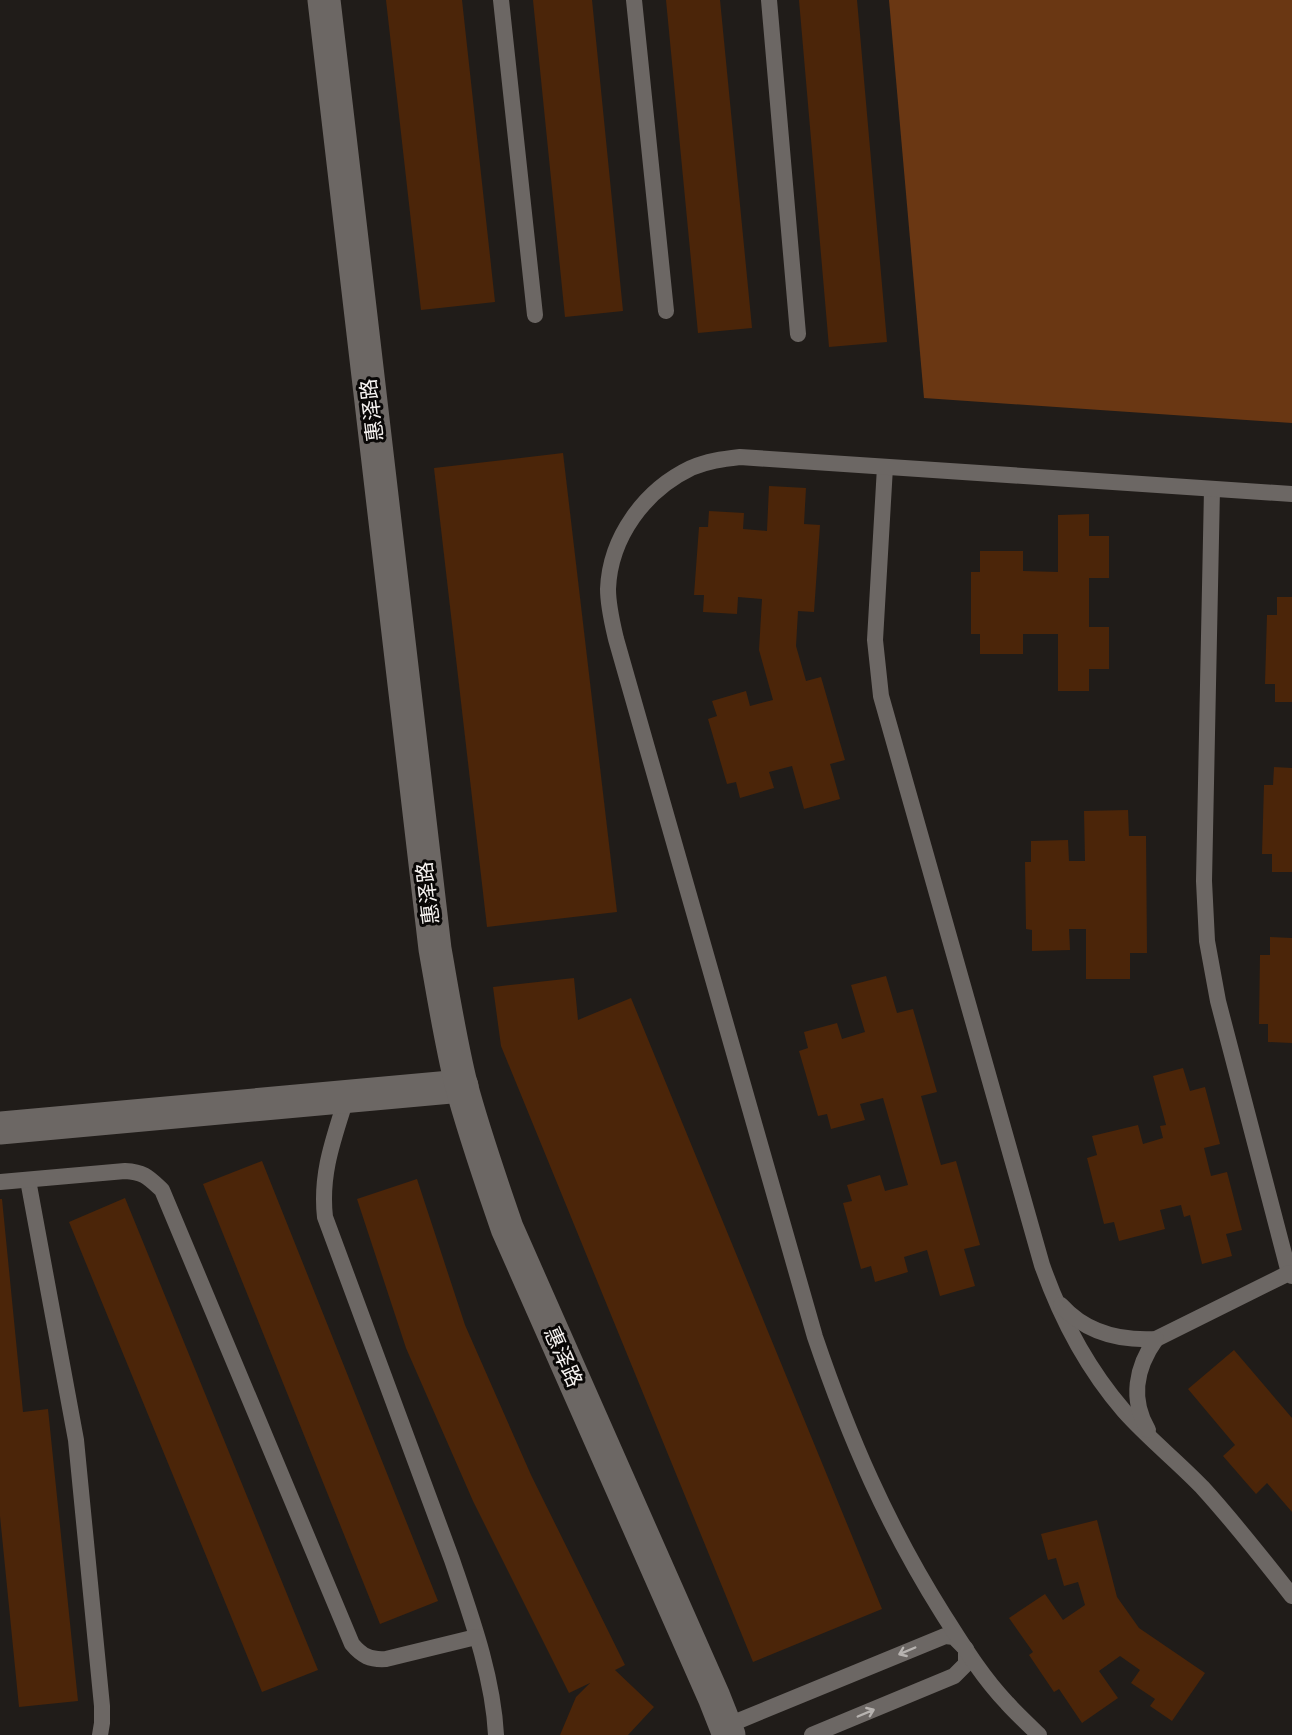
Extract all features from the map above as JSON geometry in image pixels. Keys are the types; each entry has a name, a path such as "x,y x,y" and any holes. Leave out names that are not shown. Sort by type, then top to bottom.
{"street":[{"name":"惠泽路","path":"324,0 434,938 448,1025 462,1086 507,1228 727,1730"},
{"path":"0,1128 462,1086"}],"lane":[{"path":"501,0 535,315"},
{"path":"634,0 666,311"},
{"path":"769,0 798,334"},
{"path":"954,1676 966,1664 966,1649 891,1524 862,1464 819,1348 609,614 608,587 612,561 621,536 635,514 652,494 671,479 692,468 716,460 740,457 1292,494"},
{"path":"885,467 875,640 881,696 1042,1265 1068,1328 1091,1368 1126,1413 1202,1488 1250,1542 1292,1596"},
{"path":"1054,1297 1067,1312 1083,1324 1101,1333 1137,1340 1156,1339 1291,1275 1218,1000 1207,941 1204,881 1212,489"},
{"path":"347,1096 324,1175 325,1217 452,1560 476,1637 495,1715 496,1735"},
{"path":"0,1182 132,1172 139,1172 150,1178 162,1190 352,1644 361,1654 373,1660 386,1659 476,1637"},
{"path":"28,1180 76,1440 102,1706 100,1735"},
{"path":"1151,1436 1142,1420 1137,1402 1137,1383 1143,1360 1156,1339"},
{"path":"936,1639 945,1628 946,1620 943,1613"},
{"path":"727,1730 945,1636 954,1637 961,1642 1005,1702 1039,1735"},
{"path":"812,1735 965,1673 976,1674 986,1679 994,1687"}],"shaded area":[{"path":"889,0 1292,0 1292,423 924,398"}],"building":[{"path":"386,0 462,0 495,302 421,310"},
{"path":"533,0 592,0 623,311 565,317"},
{"path":"666,0 720,0 752,328 698,333"},
{"path":"799,0 857,0 887,342 829,347"},
{"path":"563,453 617,912 487,927 434,468"},
{"path":"769,486 806,488 804,524 820,525 814,612 798,611 796,646 806,681 821,677 845,760 830,764 840,799 804,809 792,766 769,772 774,788 740,798 736,782 727,784 708,719 717,716 712,701 746,691 750,706 773,700 759,650 762,599 738,597 737,614 703,612 704,595 694,595 699,527 708,527 709,511 744,513 743,529 767,531"},
{"path":"1089,514 1089,536 1109,536 1109,578 1089,578 1089,627 1109,627 1109,669 1089,669 1089,691 1058,691 1058,634 1023,634 1023,654 980,654 980,634 971,634 971,572 980,572 980,551 1023,551 1023,571 1058,572 1058,515"},
{"path":"1277,597 1292,597 1292,702 1275,702 1275,684 1265,684 1267,615 1277,615"},
{"path":"1274,767 1292,768 1292,872 1272,872 1272,854 1262,854 1264,785 1273,785"},
{"path":"1128,810 1129,836 1146,836 1147,953 1130,953 1130,979 1086,979 1086,929 1069,929 1070,950 1032,951 1032,930 1026,929 1025,862 1031,862 1031,841 1068,840 1069,861 1085,861 1084,811"},
{"path":"1270,937 1292,938 1292,1043 1268,1042 1268,1024 1259,1024 1260,955 1270,955"},
{"path":"886,976 897,1013 913,1009 937,1092 921,1096 941,1165 956,1161 980,1245 964,1249 975,1286 940,1296 927,1250 904,1257 908,1272 875,1282 871,1266 861,1269 843,1203 852,1201 847,1185 880,1175 885,1191 908,1185 883,1098 860,1104 865,1120 831,1129 827,1114 818,1116 799,1051 808,1048 804,1032 837,1023 842,1039 865,1032 851,985"},
{"path":"574,978 578,1020 631,998 882,1609 753,1662 501,1046 493,987"},
{"path":"1183,1068 1190,1091 1205,1087 1220,1144 1204,1148 1211,1176 1227,1172 1242,1230 1226,1234 1232,1256 1202,1264 1190,1215 1184,1217 1181,1205 1160,1210 1165,1229 1119,1241 1114,1222 1104,1224 1087,1158 1097,1155 1092,1136 1138,1125 1143,1144 1163,1138 1160,1126 1166,1125 1153,1076"},
{"path":"262,1161 438,1601 380,1624 203,1184"},
{"path":"417,1179 465,1325 531,1475 625,1665 615,1670 654,1707 628,1735 560,1735 576,1697 590,1683 569,1693 473,1501 406,1348 357,1199"},
{"path":"125,1198 318,1670 262,1692 69,1222"},
{"path":"0,1199 2,1199 23,1412 48,1409 78,1701 19,1707 0,1516"},
{"path":"1234,1350 1292,1418 1292,1512 1267,1483 1256,1494 1223,1456 1235,1445 1188,1389"},
{"path":"1097,1520 1117,1597 1139,1628 1205,1673 1172,1721 1150,1706 1155,1699 1131,1683 1140,1670 1120,1656 1099,1671 1118,1698 1082,1723 1059,1689 1054,1692 1029,1655 1033,1652 1009,1618 1045,1594 1063,1620 1085,1605 1078,1582 1064,1586 1056,1558 1048,1560 1041,1534"}]}
